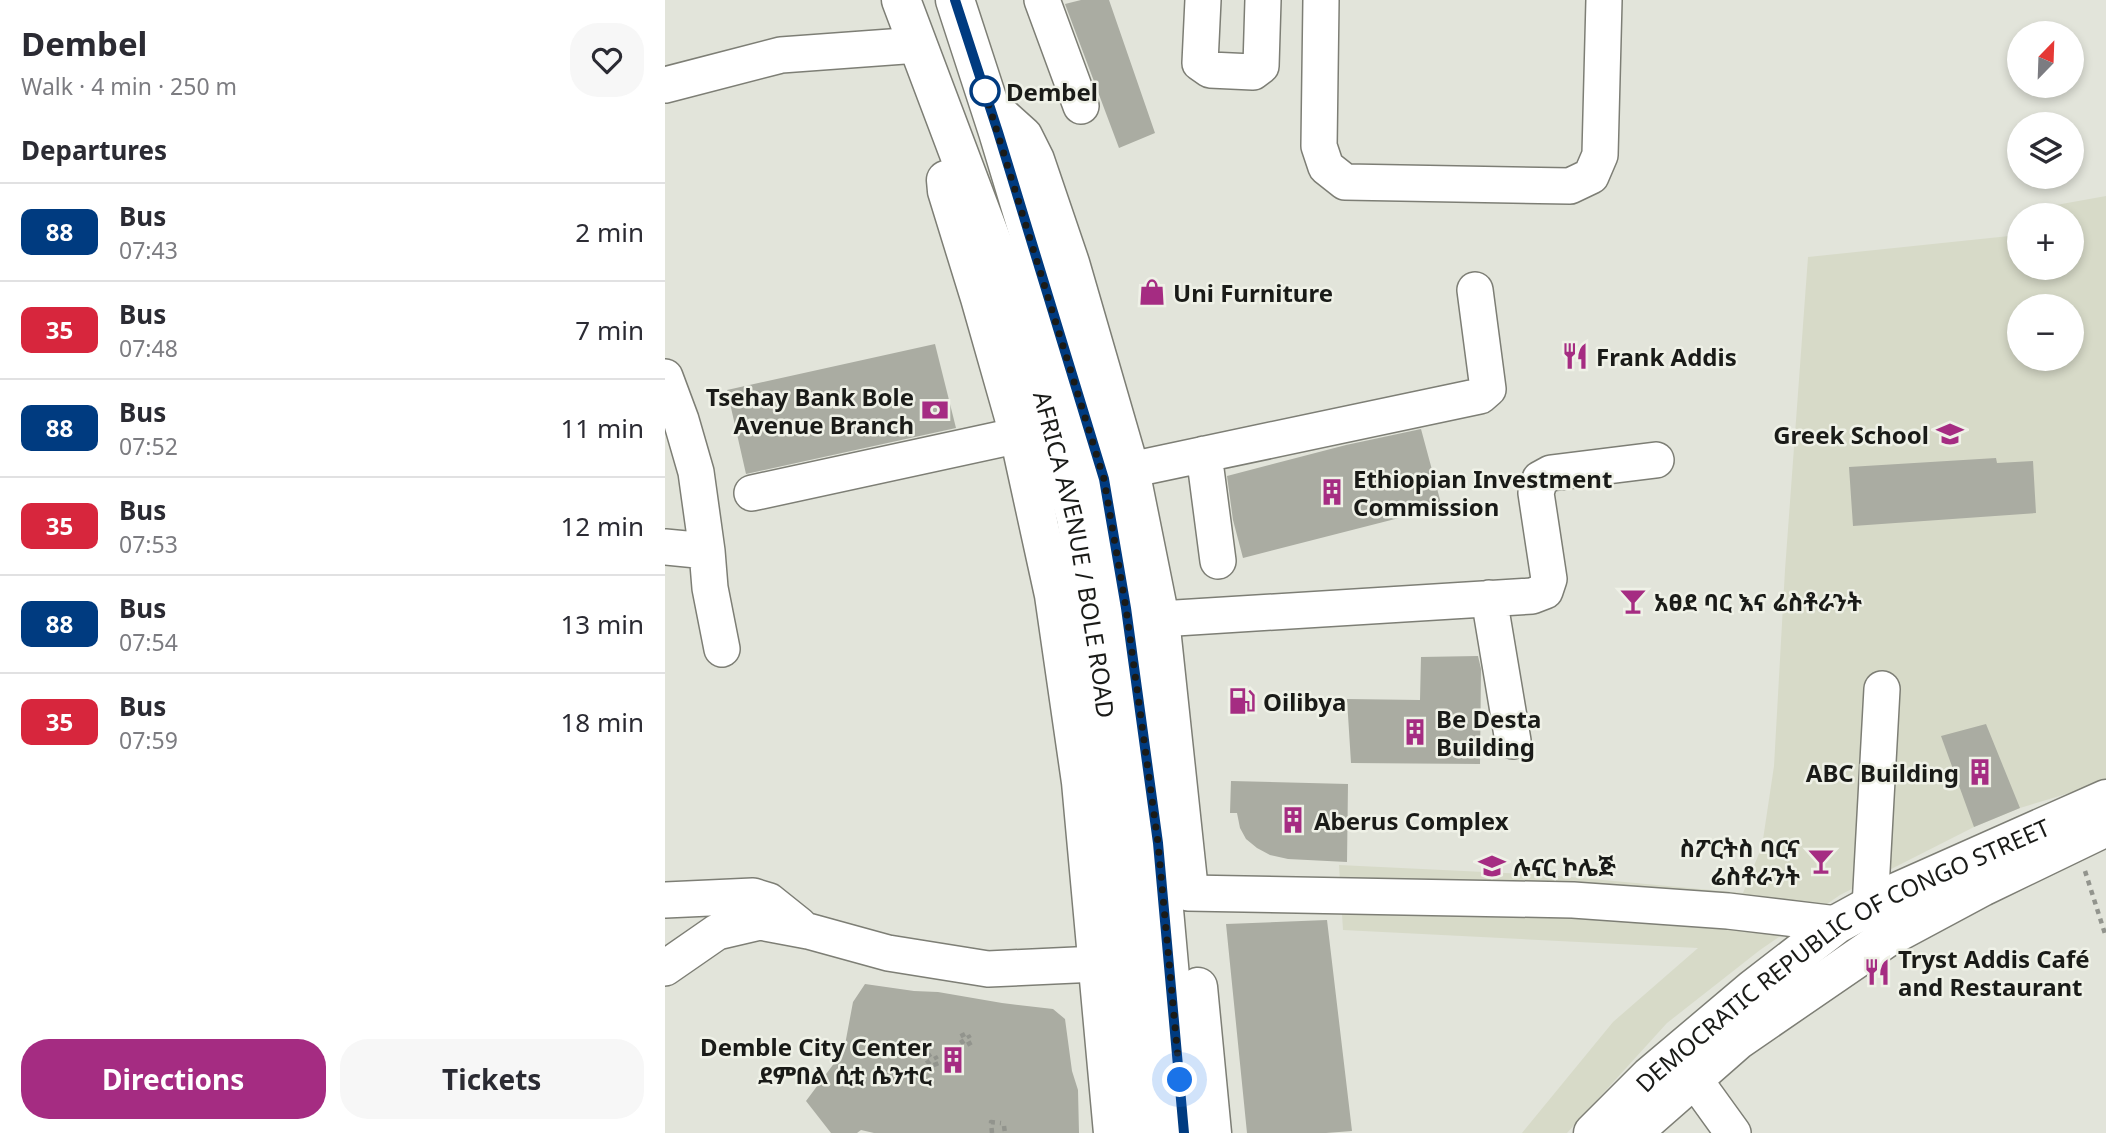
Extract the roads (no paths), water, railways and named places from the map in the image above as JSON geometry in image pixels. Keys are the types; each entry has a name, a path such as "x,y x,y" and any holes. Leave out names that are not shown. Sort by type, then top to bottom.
{"main road":[{"name":"AFRICA AVENUE / BOLE ROAD","path":"901,0 1028,337 1076,518 1102,675 1132,936 1149,1133"},
{"name":"AFRICA AVENUE / BOLE ROAD","path":"955,0 991,108 1104,479 1126,608 1158,843 1184,1133"},
{"path":"991,108 1023,136 1035,160 1070,263 1130,470 1160,620 1182,812 1212,1133"},
{"path":"949,126 944,161 947,191 981,298 1019,435 1054,595 1081,782 1113,1133"},
{"name":"DEMOCRATIC REPUBLIC OF CONGO STREET","path":"1632,1133 1878,923 1890,895 2106,799"},
{"name":"DEMOCRATIC REPUBLIC OF CONGO STREET","path":"1594,1133 1650,1076 1753,989 1837,924 1878,923 1982,887 2091,834"}],"street":[{"path":"1042,0 1081,106"},
{"path":"1203,0 1201,63 1210,70 1253,72 1261,66 1263,0"},
{"path":"1321,0 1319,146 1326,167 1345,182 1570,186 1591,176 1600,156 1604,0"},
{"path":"665,85 781,55 918,45"},
{"path":"1130,470 1480,396 1488,389 1475,290"},
{"path":"665,377 696,472 722,649"},
{"path":"752,493 1019,435"},
{"path":"1204,454 1218,561"},
{"path":"1160,620 1532,596 1545,592 1549,579 1536,494 1540,479 1551,473 1657,460"},
{"path":"665,547 707,551"},
{"path":"1489,598 1513,741"},
{"path":"1878,923 1882,689"},
{"path":"1188,894 1573,900 1728,911 1837,924"},
{"path":"665,900 753,896 769,901 808,931"},
{"path":"665,968 717,932 760,922 808,931 888,953 988,969 1097,964"},
{"path":"1694,1079 1733,1133"}],"place":[{"name":"Dembel","path":"985,91"},
{"name":"Uni Furniture","path":"1152,292"},
{"name":"Frank Addis","path":"1575,356"},
{"name":"Tsehay Bank Bole Avenue Branch","path":"935,410"},
{"name":"Greek School","path":"1950,434"},
{"name":"Ethiopian Investment Commission","path":"1332,492"},
{"name":"አፀደ ባር እና ሬስቶራንት","path":"1633,601"},
{"name":"Oilibya","path":"1242,701"},
{"name":"Be Desta Building","path":"1415,732"},
{"name":"ABC Building","path":"1980,772"},
{"name":"Aberus Complex","path":"1293,820"},
{"name":"ስፖርትስ ባርና ሬስቶራንት","path":"1821,861"},
{"name":"ሉናር ኮሌጅ","path":"1492,866"},
{"name":"Tryst Addis Café and Restaurant","path":"1877,972"},
{"name":"Demble City Center ደምበል ሲቲ ሴንተር","path":"953,1060"}]}
